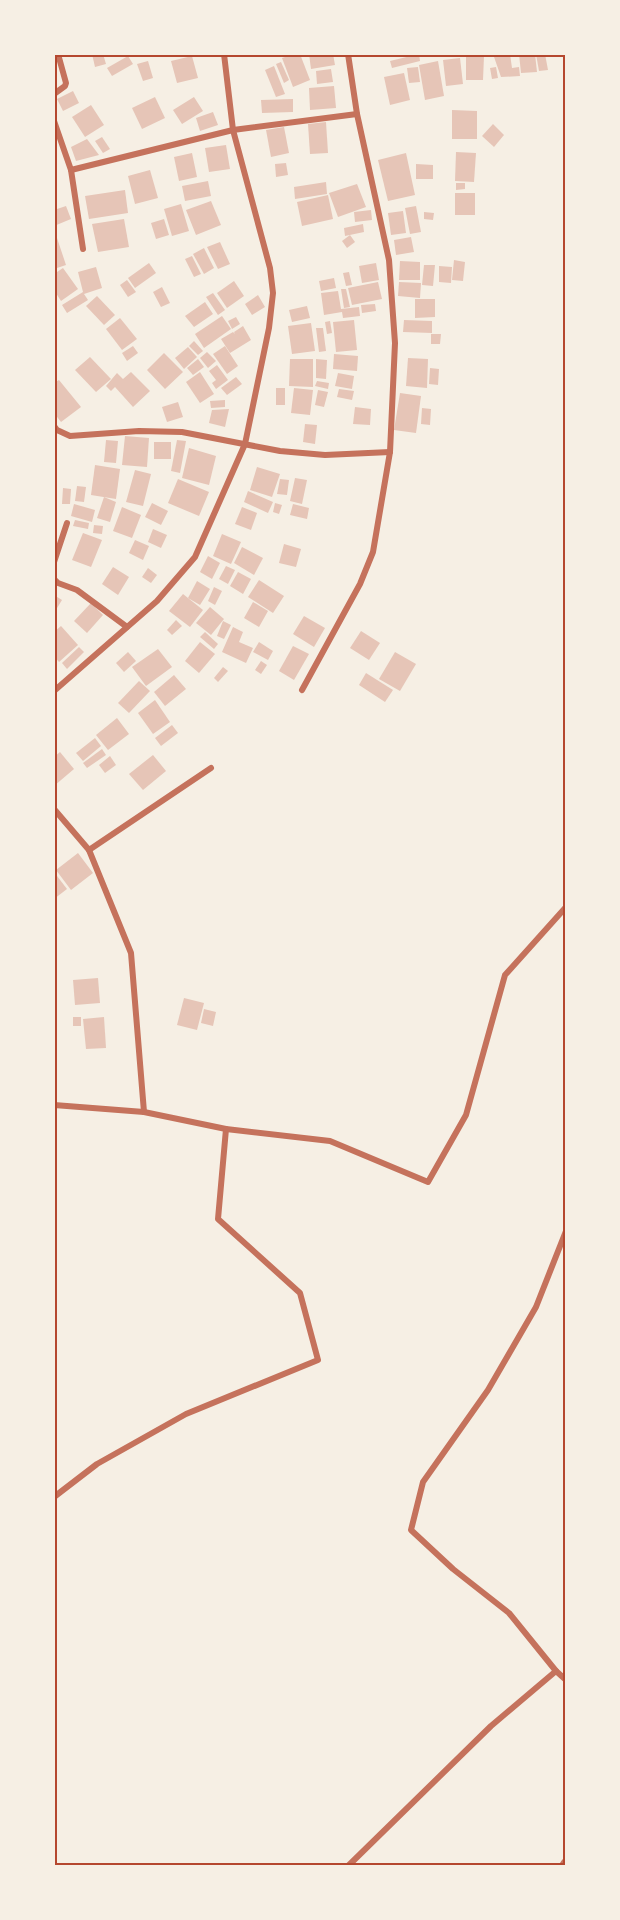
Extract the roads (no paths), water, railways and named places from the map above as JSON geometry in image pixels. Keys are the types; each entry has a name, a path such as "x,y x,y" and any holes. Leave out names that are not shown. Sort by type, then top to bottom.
{"street":[{"path":"54,94 66,83 58,54"},
{"path":"54,691 157,601 195,557 245,444 267,339 273,293 270,268 233,130 224,54"},
{"path":"302,690 360,584 373,552 390,452 395,343 389,260 357,114 348,54"},
{"path":"71,170 233,130 357,114"},
{"path":"54,121 71,170 83,249"},
{"path":"54,426 57,430 70,436 139,431 182,432 280,450 325,455 390,452"},
{"path":"54,562 67,523"},
{"path":"54,579 77,590 127,627"},
{"path":"89,850 211,768"},
{"path":"54,809 89,850 130,953 144,1112"},
{"path":"54,1105 144,1112 226,1129 330,1141 428,1182 466,1115 505,975 566,907"},
{"path":"54,1497 97,1464 186,1414 318,1360 300,1293 218,1218 226,1129"},
{"path":"566,1231 536,1306 488,1390 423,1482 411,1530 453,1569 509,1613 566,1680"},
{"path":"348,1866 491,1726 556,1671"}]}
